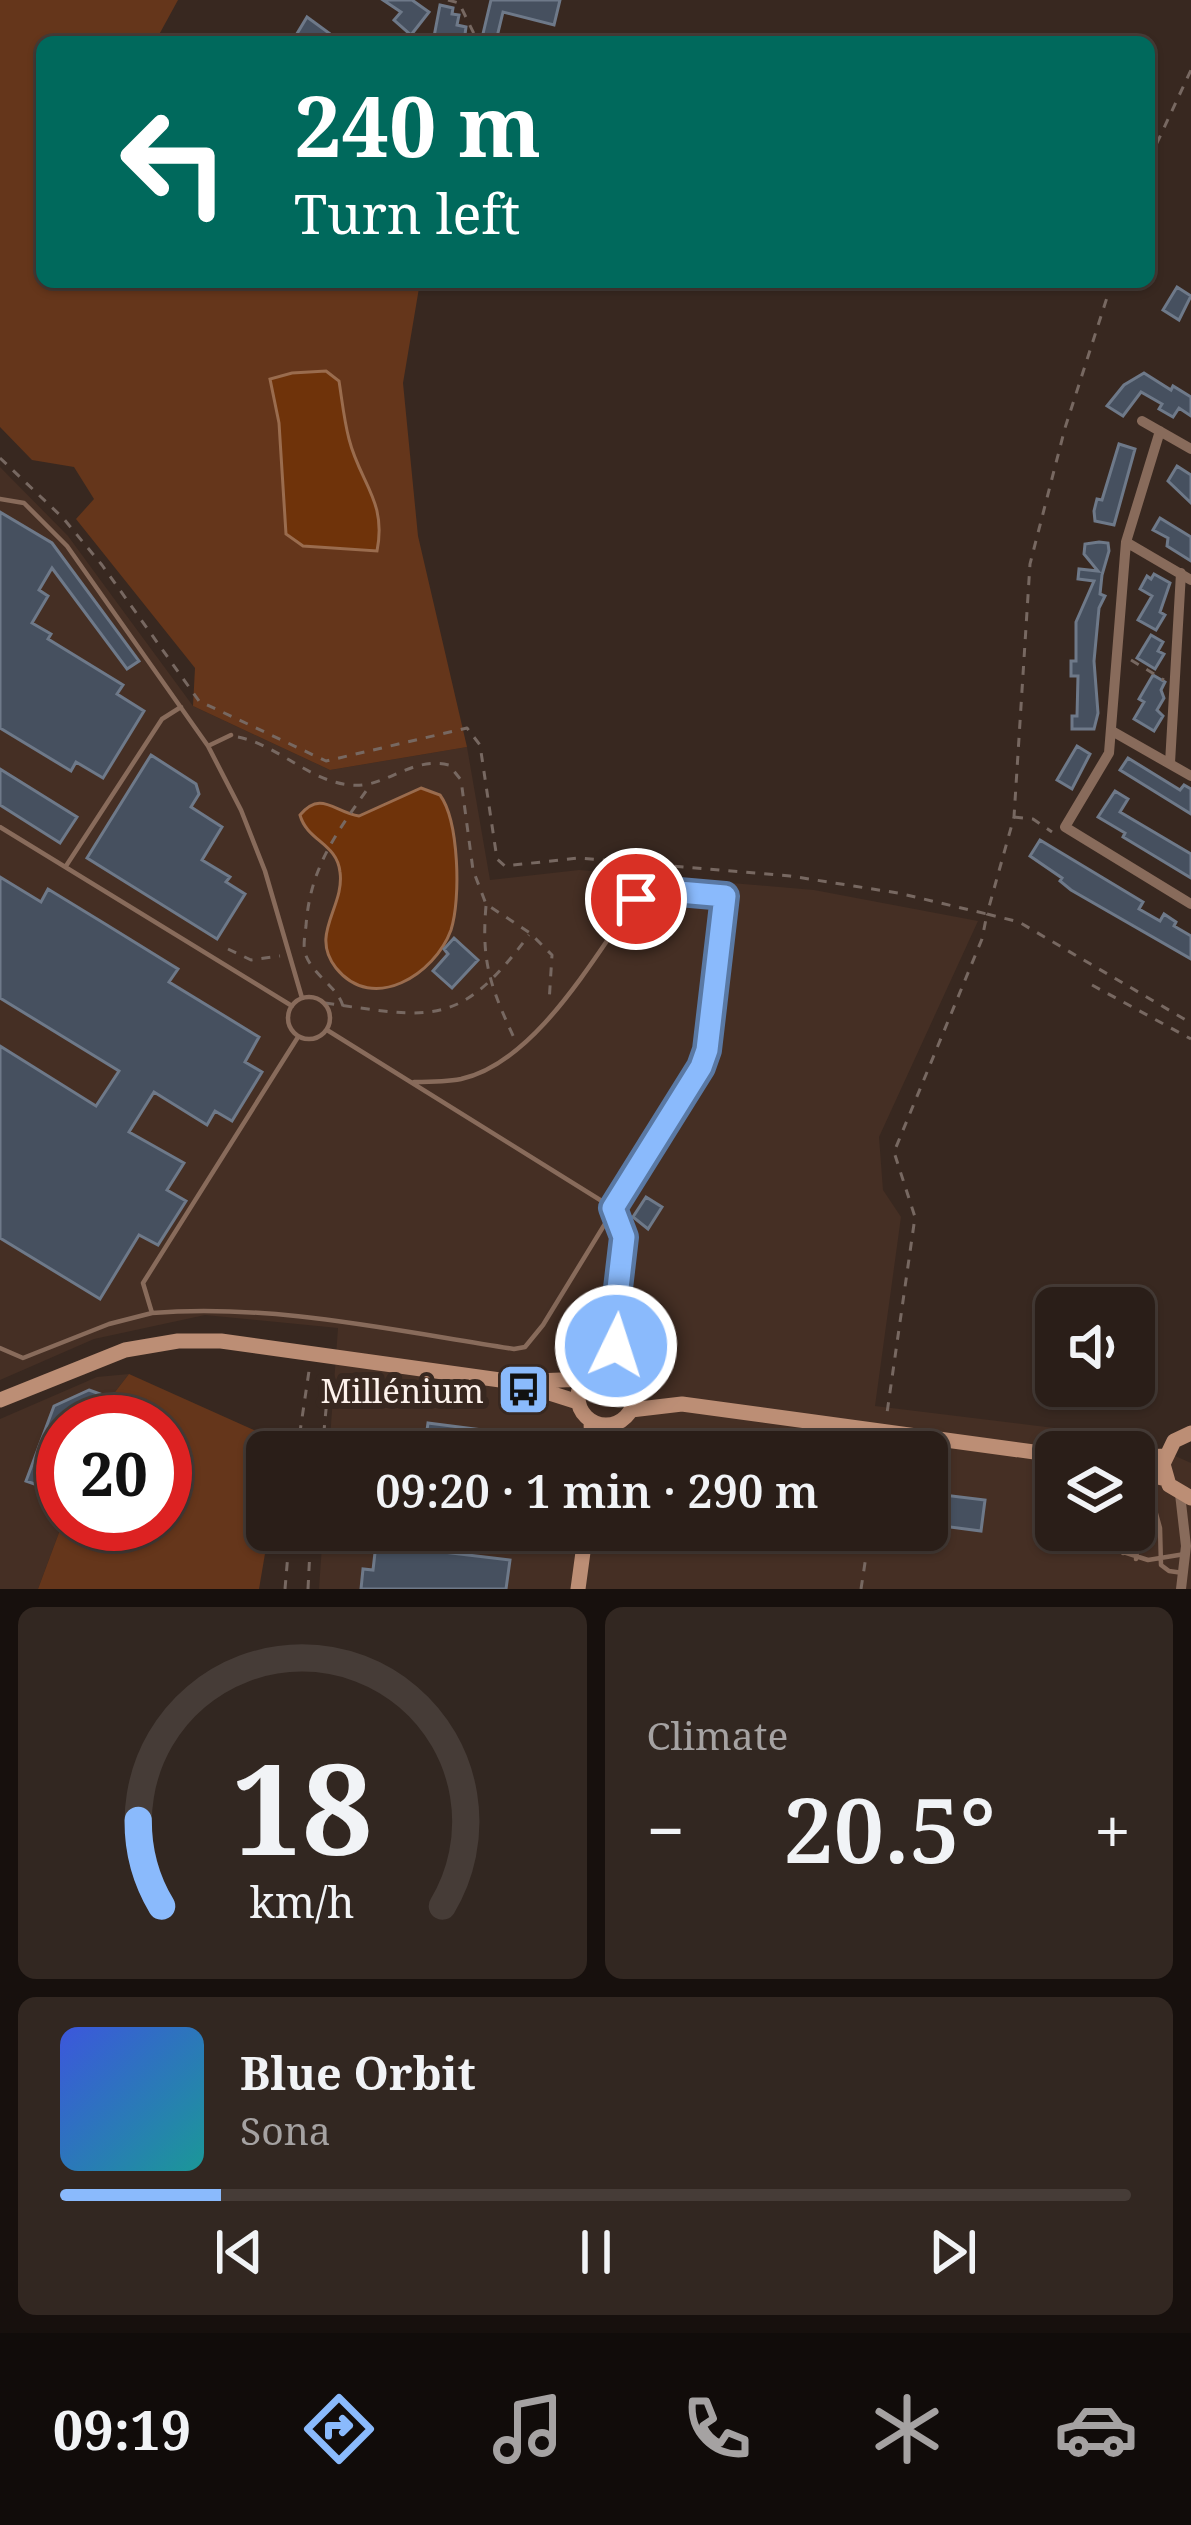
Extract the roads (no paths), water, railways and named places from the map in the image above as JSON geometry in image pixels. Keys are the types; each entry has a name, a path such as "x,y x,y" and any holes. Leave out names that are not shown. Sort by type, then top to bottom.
{"main road":[{"path":"0,1400 112,1354 178,1341 221,1341 515,1382 578,1402 593,1431"},
{"path":"578,1402 591,1375"},
{"path":"515,1382 591,1375 626,1379 682,1405"},
{"path":"626,1379 631,1410"},
{"path":"608,1431 631,1410 682,1405 1035,1452"},
{"path":"591,1421 612,1425"},
{"path":"1155,1457 1164,1456 1186,1435"},
{"path":"1164,1456 1166,1479"},
{"path":"1155,1476 1166,1479 1185,1496"},
{"path":"578,1589 583,1551"}],"street":[{"path":"1142,421 1191,449"},
{"path":"1160,431 1126,542 1109,753 1065,827 1191,904"},
{"path":"1126,542 1186,576 1170,764"},
{"path":"1112,731 1191,776"},
{"path":"1186,1435 1191,1419"},
{"path":"1180,1589 1187,1545 1185,1496"}],"lane":[{"path":"0,499 24,503 67,546 208,746 265,871 302,998"},
{"path":"65,867 163,718 181,707"},
{"path":"208,746 232,735"},
{"path":"0,827 292,1006"},
{"path":"0,1348 23,1358 109,1324 152,1313 217,1310 525,1347 701,1067 725,896 646,892 636,899 544,1024 519,1048 464,1078 414,1082"},
{"path":"314,997 331,1016 327,1030 311,1040 298,1037 289,1027 292,1006 302,998 314,997"},
{"path":"327,1030 613,1208 624,1237 613,1331 591,1375"},
{"path":"152,1313 143,1283 298,1037"},
{"path":"613,1331 626,1379"},
{"path":"1155,1510 1159,1558 1165,1569 1183,1573"},
{"path":"1118,1551 1136,1559 1159,1558 1187,1545"},
{"path":"1136,1559 1137,1551"}],"place":[{"name":"Millénium","path":"523,1390"}]}
